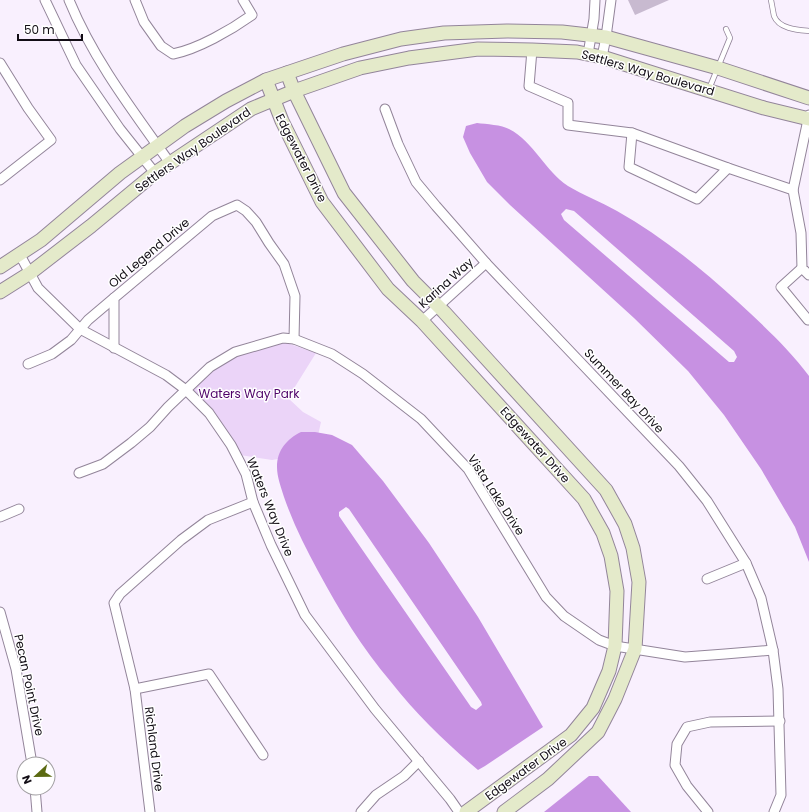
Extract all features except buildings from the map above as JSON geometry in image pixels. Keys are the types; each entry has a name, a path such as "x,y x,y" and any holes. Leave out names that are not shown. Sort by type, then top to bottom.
{"street":[{"path":"45,0 76,65 120,129 155,173"},
{"path":"69,0 87,39 117,88 170,163"},
{"path":"135,0 144,22 161,46 173,54 182,52 230,30 252,15 243,0"},
{"path":"588,54 592,35 595,0"},
{"path":"602,57 611,0"},
{"name":"Settlers Way Boulevard","path":"0,267 41,240 120,173 185,126 226,101 266,80 343,54 401,39 437,34 508,31 562,32 606,37 718,68 809,98"},
{"name":"Settlers Way Boulevard","path":"0,292 30,273 91,226 155,173 251,109 360,68 409,58 478,49 577,52 602,57 764,108 809,118"},
{"path":"532,50 529,86 568,103 568,125 632,133 793,190"},
{"path":"0,63 28,108 51,140 0,180"},
{"name":"Edgewater Drive","path":"287,73 294,92 344,193 413,281 438,306 606,490 625,524 633,548 639,582 635,649 615,699 598,732 548,779 504,812"},
{"name":"Edgewater Drive","path":"266,80 282,121 322,202 388,289 422,321 584,499 603,533 611,556 617,591 615,646 609,671 593,708 571,736 466,812"},
{"name":"Summer Bay Drive","path":"385,109 398,144 416,182 486,263 679,466 707,501 746,562 761,598 773,650 778,689 781,795 774,812"},
{"path":"809,118 793,190 800,233 802,268 809,275"},
{"path":"632,133 629,167 697,199 728,168"},
{"name":"Old Legend Drive","path":"114,348 114,298 212,216 237,205 246,211 256,222 269,244 284,264 296,296 294,339"},
{"name":"Waters Way Drive","path":"20,255 38,288 80,329 166,375 186,390 209,413 231,445 246,474 253,502 271,545 305,615 376,708 450,798 459,812"},
{"name":"Karina Way","path":"422,321 486,263"},
{"path":"802,268 781,287 808,320 809,319"},
{"path":"28,364 52,354 71,340 88,320 114,298"},
{"name":"Vista Lake Drive","path":"79,473 103,464 150,428 210,367 235,352 283,338 294,339 332,354 363,374 421,419 468,469 546,597 564,616 599,640 615,646 685,657 773,650"},
{"name":"Richland Drive","path":"150,812 135,689 114,603 120,594 181,540 208,520 253,502"},
{"path":"0,517 19,509"},
{"path":"707,579 746,562"},
{"name":"Pecan Point Drive","path":"0,612 16,670 31,756"},
{"path":"135,689 208,674 263,755"},
{"path":"708,812 686,786 675,765 677,744 687,727 710,722 780,721"},
{"path":"361,812 376,796 404,776 419,761"},
{"path":"36,796 37,812"}],"lane":[{"path":"771,0 774,17 780,24 799,30 809,30"},
{"path":"709,91 730,38 726,28"}],"green space":[{"name":"Waters Way Park","path":"284,342 316,353 288,398 303,412 321,422 317,440 284,458 272,460 240,455 212,410 192,389 214,369 238,355"}],"shaded area":[{"path":"477,123 509,129 526,141 553,173 568,186 611,208 665,242 695,264 757,319 809,376 809,562 795,527 761,469 724,415 688,371 634,318 510,205 487,182 470,153 463,137 466,126","holes":["566,209 574,211 734,351 737,357 734,362 729,362 564,220 561,214"]},
{"path":"301,432 315,432 332,435 352,445 383,481 429,543 478,617 543,727 478,770 432,728 411,706 380,669 343,614 313,562 291,516 279,482 277,461 281,450 291,438","holes":["346,507 349,509 481,702 482,705 476,710 471,707 339,516 339,512"]},
{"path":"589,776 598,776 631,812 544,812"}]}
